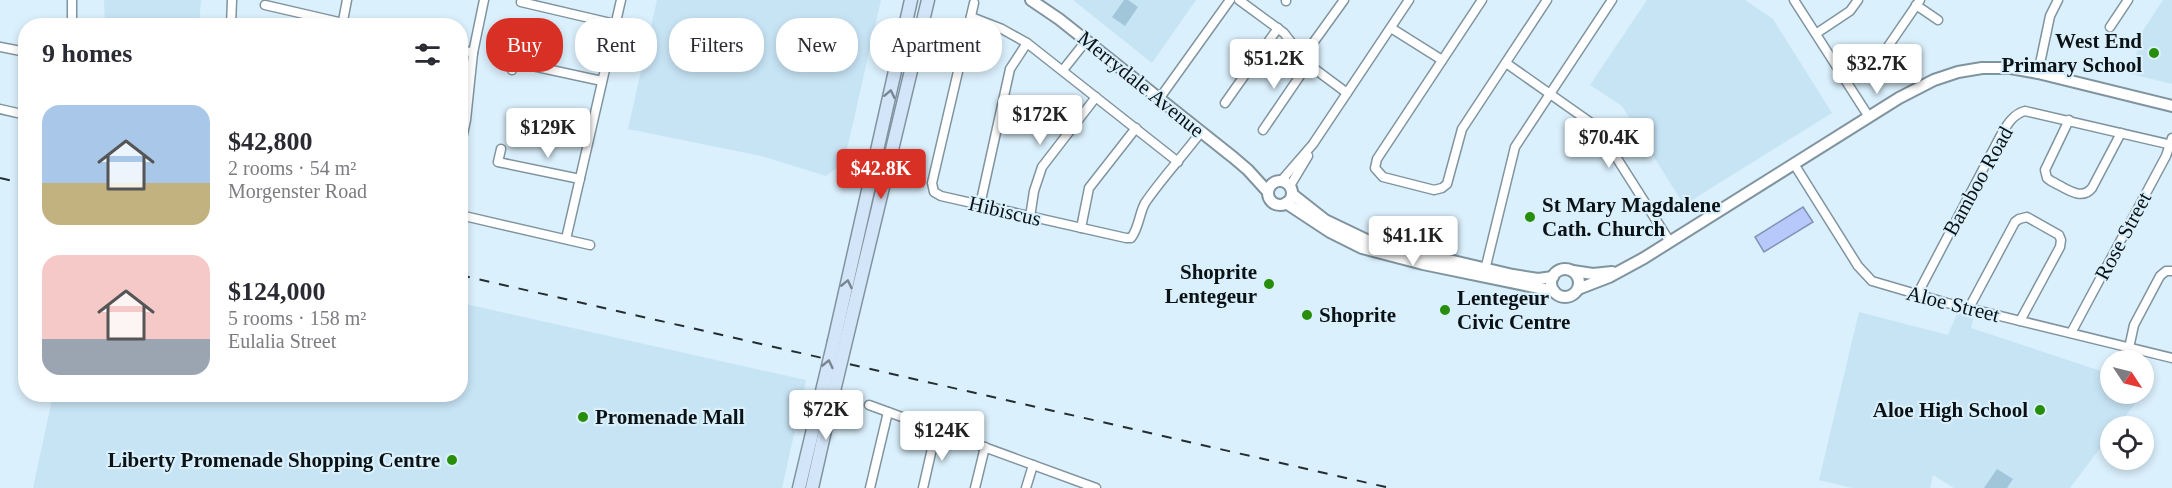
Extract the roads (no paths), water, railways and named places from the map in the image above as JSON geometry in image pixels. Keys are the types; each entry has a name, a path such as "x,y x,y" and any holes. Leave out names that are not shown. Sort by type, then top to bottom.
{"main road":[{"path":"839,343 911,0"},
{"path":"799,488 828,389 928,0"},
{"path":"812,488 828,389"}],"street":[{"path":"72,0 72,18"},
{"path":"231,18 232,0"},
{"path":"344,18 347,0"},
{"path":"468,101 473,52 484,0"},
{"path":"616,18 621,0"},
{"name":"Merrydale Avenue","path":"1031,0 1086,40 1248,170 1275,203 1285,189"},
{"path":"1160,99 1230,0"},
{"path":"1239,0 1278,28 1308,64 1347,93"},
{"path":"1300,54 1313,43 1344,0"},
{"path":"1268,192 1270,186 1285,189 1409,0"},
{"path":"1482,0 1377,159 1376,171 1383,177 1434,190 1447,184 1462,129 1547,0"},
{"path":"1485,270 1515,147 1612,0"},
{"path":"1794,0 1869,117"},
{"path":"1817,33 1850,11 1858,0"},
{"path":"2038,73 2050,16 2058,0"},
{"path":"2110,27 2128,0"},
{"path":"520,2 589,18"},
{"name":"Hibiscus","path":"974,3 932,183 934,192 941,196 1131,238 1145,204 1201,132"},
{"path":"1843,76 1887,48 1918,3 1938,20"},
{"path":"266,4 320,18"},
{"path":"971,17 1002,28 1027,43 1178,162"},
{"path":"1225,103 1278,28"},
{"path":"1391,28 1442,60"},
{"path":"1063,70 1086,40"},
{"path":"980,205 1010,69 1027,43"},
{"path":"0,47 18,50"},
{"path":"468,51 473,52"},
{"path":"1506,63 1597,127 1670,242"},
{"path":"1263,130 1308,64"},
{"path":"1617,272 1593,274 1562,269 1553,277 1551,284 1560,296 1568,297 1634,264 1910,91 1958,72 2000,68 2038,73 2172,106"},
{"path":"560,72 602,81"},
{"path":"566,239 604,72"},
{"path":"1030,217 1034,191 1042,167 1096,97"},
{"path":"0,109 18,113"},
{"name":"Bamboo Road","path":"1917,295 2001,135 2015,116 2025,111 2171,143"},
{"path":"2069,120 2045,170 2051,181 2079,195 2087,193 2092,188 2121,133"},
{"path":"1081,228 1089,188 1137,128"},
{"name":"Rose Street","path":"2071,333 2171,143"},
{"path":"501,149 498,162 580,179"},
{"name":"Aloe Street","path":"1794,164 1866,277 1878,284 2172,358"},
{"name":"Merrydale Avenue","path":"1248,170 1285,189 1305,207 1333,225 1396,253 1554,291"},
{"path":"468,217 590,244"},
{"path":"1969,308 2016,222 2027,217 2059,235 2061,240 2060,248 2020,321"},
{"name":"Merrydale Avenue","path":"1396,253 1538,279 1553,277"},
{"path":"2129,348 2134,325 2160,276 2166,271 2172,271"},
{"path":"1573,272 1578,278 1578,290"},
{"path":"868,405 1033,465 1080,485 1096,488"},
{"path":"870,488 888,412"},
{"path":"923,488 936,431"},
{"path":"975,488 985,447"},
{"path":"1026,488 1033,465"}],"water":[{"path":"1803,207 1813,222 1764,252 1755,237"}],"railway":[{"path":"0,178 18,182"},
{"path":"468,277 1390,488"}],"place":[{"name":"West End Primary School","path":"2154,53"},
{"name":"St Mary Magdalene Cath. Church","path":"1530,217"},
{"name":"Shoprite Lentegeur","path":"1269,284"},
{"name":"Lentegeur Civic Centre","path":"1445,310"},
{"name":"Shoprite","path":"1307,315"},
{"name":"Aloe High School","path":"2040,410"},
{"name":"Promenade Mall","path":"583,417"},
{"name":"Liberty Promenade Shopping Centre","path":"452,460"}]}
